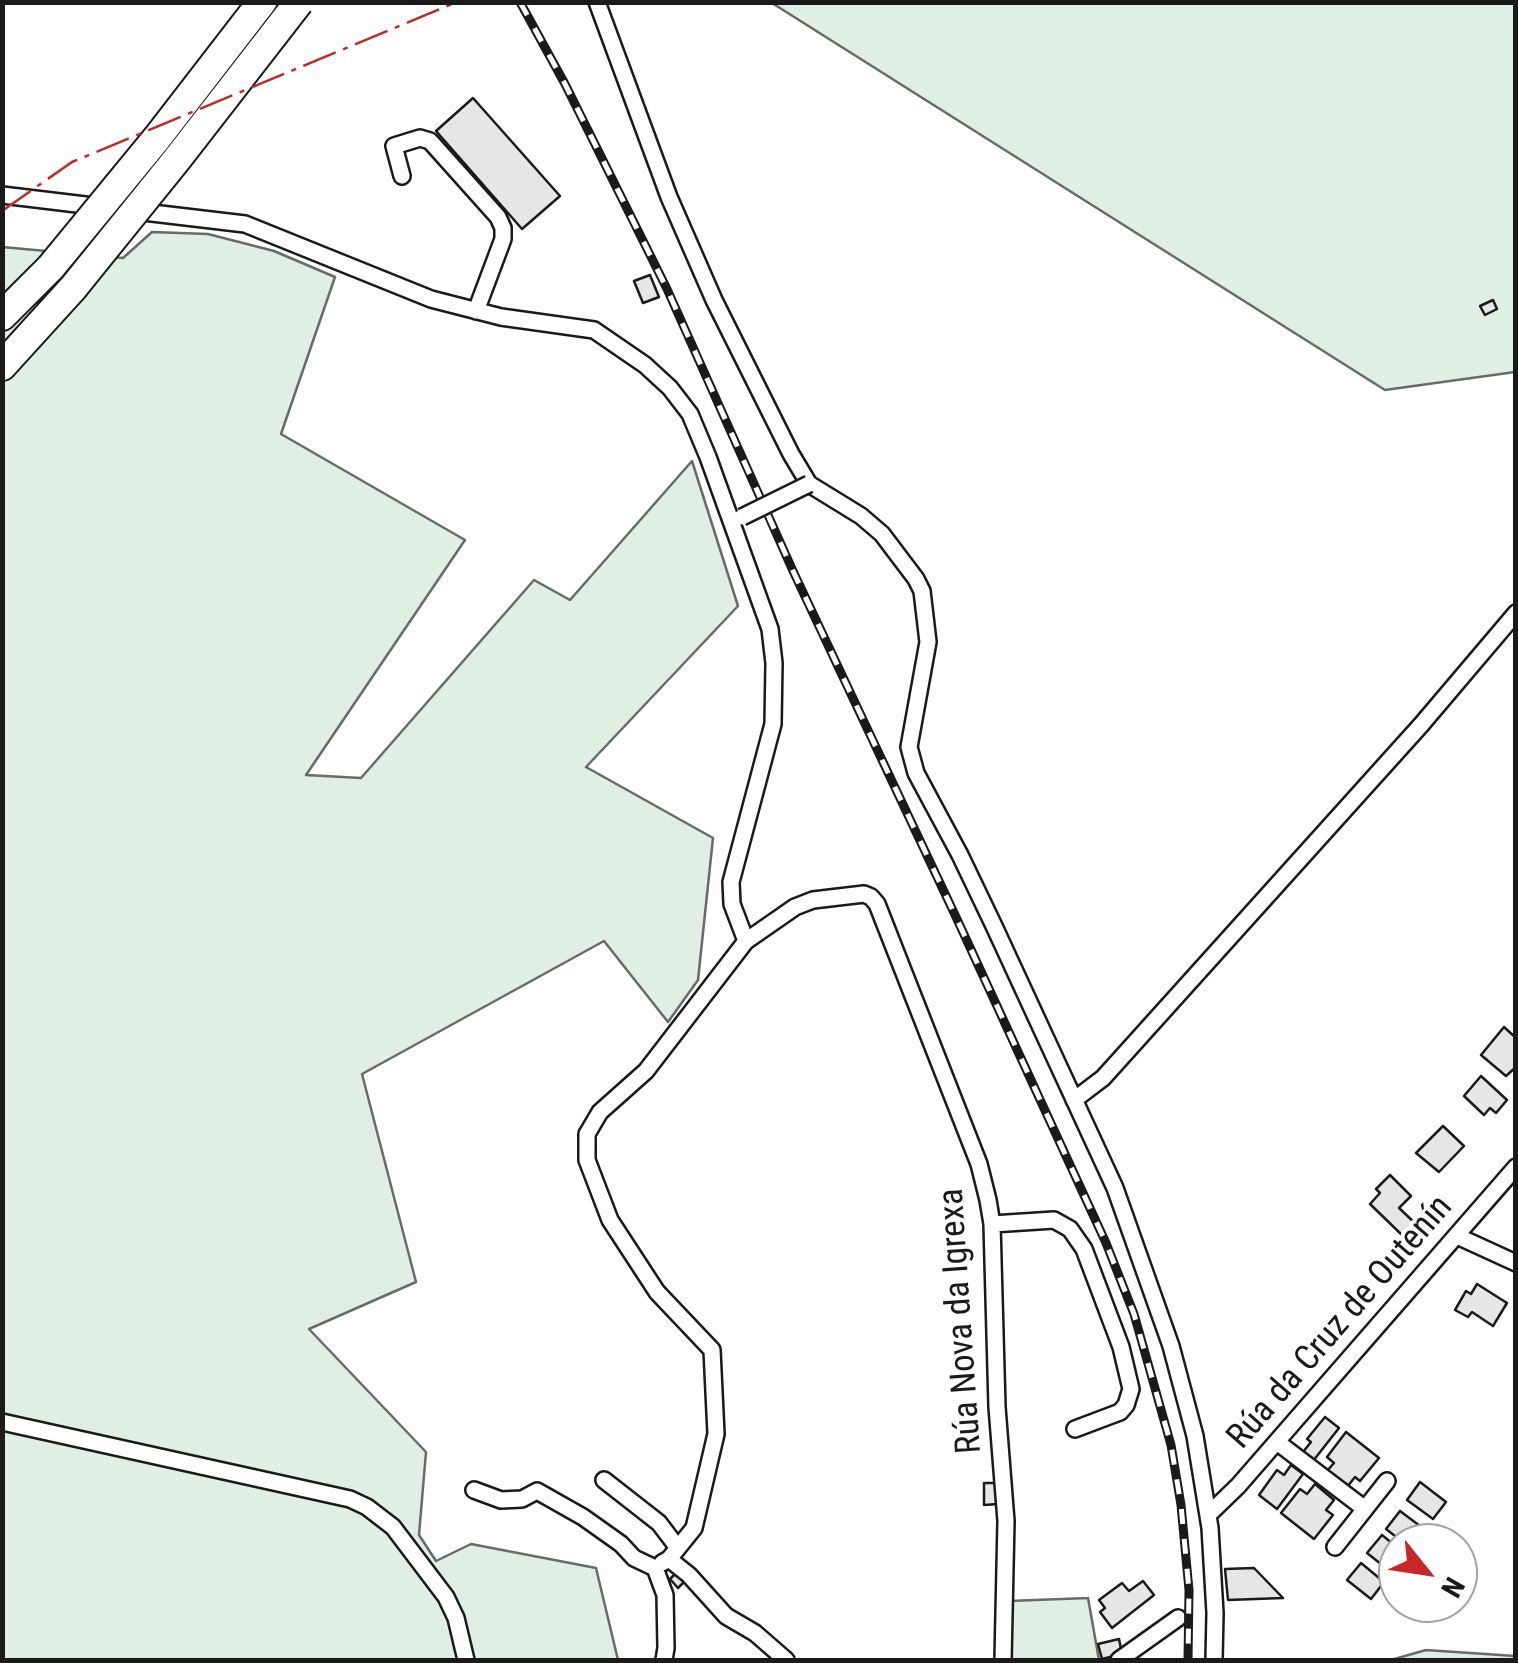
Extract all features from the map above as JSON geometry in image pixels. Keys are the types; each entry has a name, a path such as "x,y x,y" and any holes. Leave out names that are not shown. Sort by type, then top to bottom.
{"highway":[{"path":"2,316 51,266 157,138 262,2"},
{"path":"2,366 73,288 299,2"}],"street":[{"path":"597,2 676,214 791,454 809,484 882,534 922,591 928,642 909,746 916,774 986,908 1115,1188 1171,1346 1194,1436 1208,1514 1214,1660"},
{"path":"402,176 394,146 420,138 430,141 498,216 504,239 476,311"},
{"path":"3,197 245,224 431,299 501,317 594,330 645,366 670,388 690,414 736,520 770,629 773,724 731,882 732,904 746,941 646,1071 600,1112 585,1141 587,1160 610,1220 657,1292 712,1350 716,1434 694,1528 674,1554 655,1568"},
{"path":"736,520 809,484"},
{"path":"1074,1100 1104,1078 1421,725 1516,613"},
{"name":"Rúa Nova da Igrexa","path":"746,941 795,907 814,900 871,896 979,1164 992,1224 997,1407 1006,1521 1003,1660"},
{"name":"Rúa da Cruz de Outenín","path":"1208,1514 1230,1495 1516,1167"},
{"path":"992,1224 1062,1223 1084,1249 1121,1347 1130,1389 1126,1406 1120,1412 1075,1429"},
{"path":"1456,1236 1516,1263"},
{"path":"2,1422 331,1494 366,1507 393,1527 446,1597 460,1630 466,1660"},
{"path":"1277,1442 1364,1509"},
{"path":"604,1480 659,1523 674,1554 726,1616 755,1633 786,1660"},
{"path":"1335,1548 1387,1481"},
{"path":"474,1490 500,1500 522,1499 537,1491 583,1517 634,1558 655,1568 666,1595 664,1660"},
{"path":"1119,1660 1178,1618"}],"green space":[{"path":"772,3 1515,3 1515,372 1385,390"},
{"path":"152,232 208,234 274,251 335,277 281,434 465,540 306,775 361,778 534,580 570,600 692,461 738,606 586,767 713,838 698,980 668,1022 604,941 362,1074 416,1282 309,1329 426,1452 419,1535 436,1561 471,1544 596,1568 618,1660 3,1660 2,247 123,258"},
{"path":"1088,1598 1099,1660 1009,1660 1009,1601"},
{"path":"1426,1650 1515,1656 1515,1660 1391,1660"}],"building":[{"path":"473,98 560,196 522,229 436,131"},
{"path":"650,275 659,297 643,303 634,281"},
{"path":"1493,300 1497,309 1485,315 1480,306"},
{"path":"1504,1027 1516,1038 1516,1067 1506,1076 1481,1055"},
{"path":"1481,1076 1507,1100 1496,1113 1490,1108 1484,1115 1464,1096"},
{"path":"1443,1126 1464,1146 1439,1172 1416,1153"},
{"path":"1390,1175 1411,1196 1399,1208 1417,1225 1404,1237 1370,1204 1380,1193 1376,1189"},
{"path":"1477,1284 1507,1303 1493,1326 1472,1312 1468,1317 1455,1310 1466,1291 1471,1294"},
{"path":"1325,1417 1339,1428 1313,1461 1303,1452 1311,1442 1307,1439"},
{"path":"1346,1432 1379,1458 1360,1481 1355,1477 1347,1487 1327,1471 1334,1463 1327,1457"},
{"path":"1291,1465 1303,1474 1277,1509 1259,1495 1277,1470 1284,1475"},
{"path":"1420,1482 1446,1502 1433,1519 1407,1500"},
{"path":"984,1483 997,1483 998,1504 984,1505"},
{"path":"1315,1484 1334,1500 1326,1510 1333,1515 1314,1539 1281,1513 1300,1489 1307,1494"},
{"path":"1400,1511 1416,1523 1391,1523"},
{"path":"1378,1540 1378,1562 1367,1553"},
{"path":"1361,1563 1378,1577 1378,1590 1371,1599 1347,1580"},
{"path":"1254,1568 1283,1598 1228,1600 1225,1569"},
{"path":"678,1571 686,1580 678,1588 670,1579"},
{"path":"1143,1581 1154,1595 1112,1628 1100,1612 1105,1608 1099,1600 1122,1583 1129,1591"},
{"path":"1119,1639 1122,1654 1102,1659 1098,1644"}],"railway":[{"path":"520,2 667,289 793,571 1106,1243 1134,1314 1171,1445 1189,1590 1188,1660"}],"power":[{"path":"2,211 72,162 457,2"}]}
